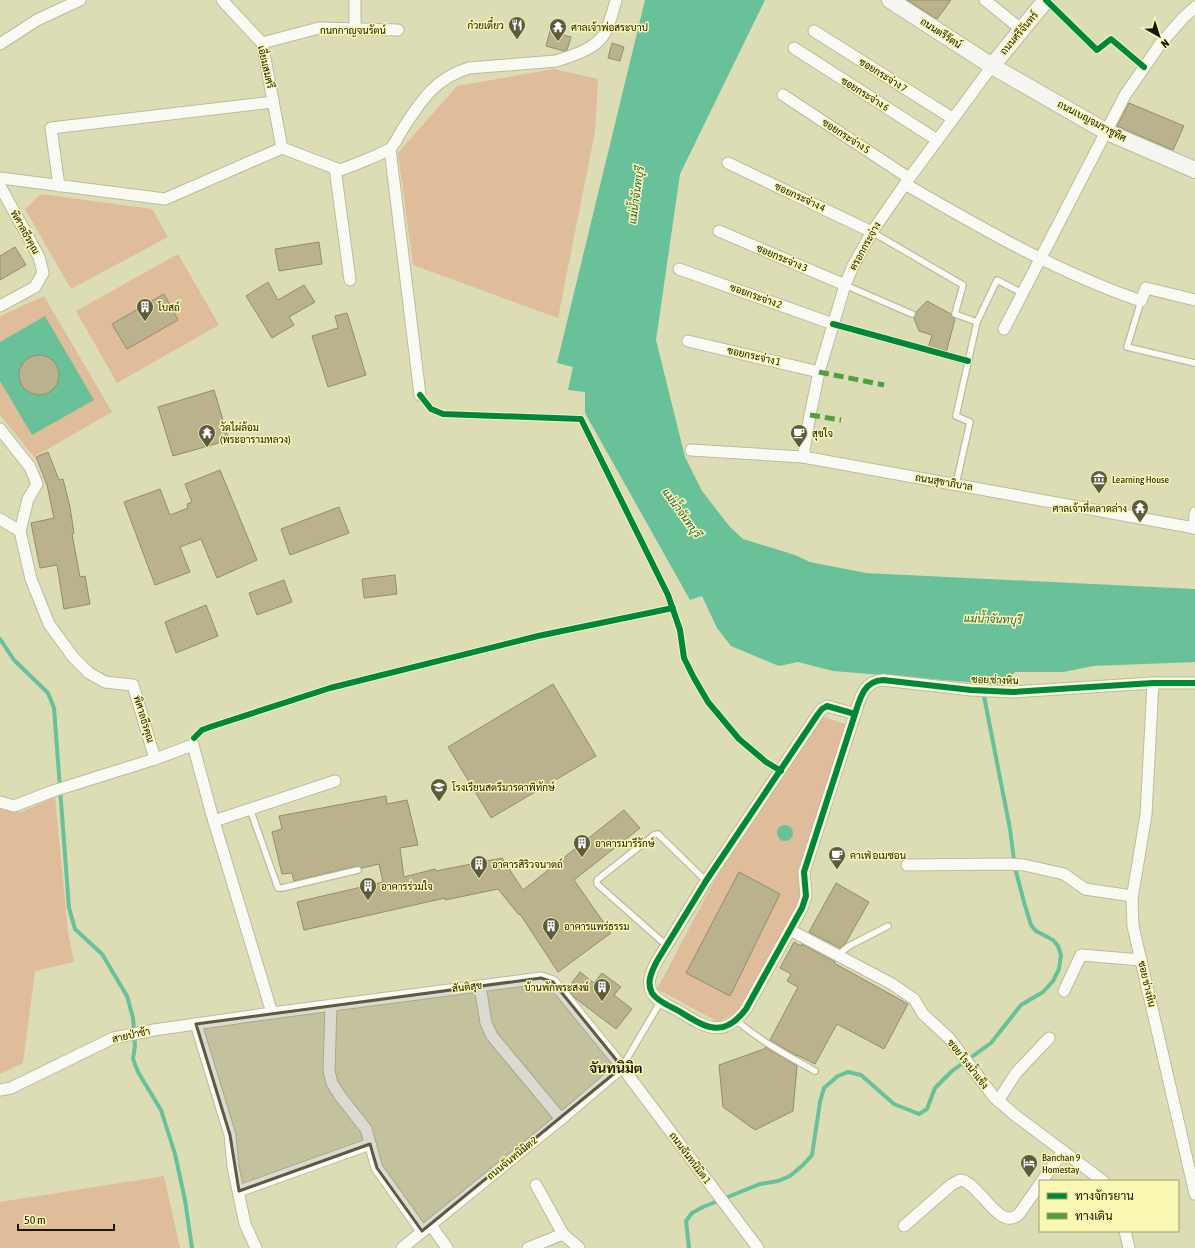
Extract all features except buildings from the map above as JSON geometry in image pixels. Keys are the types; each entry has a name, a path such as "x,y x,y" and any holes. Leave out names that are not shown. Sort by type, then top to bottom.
{"street":[{"path":"0,44 36,20 80,0"},
{"name":"เอี่ยมสมศรี","path":"222,0 262,43 282,148"},
{"path":"355,0 355,29"},
{"path":"0,178 165,199 282,148 340,170 390,149 415,109 440,81 456,72 469,68 556,61 580,52 599,40 604,34 616,0"},
{"name":"ถนนตรีรัตน์","path":"890,0 992,66"},
{"path":"985,0 1022,30"},
{"name":"ถนนศรีจันทร์","path":"992,66 1046,0"},
{"path":"1004,329 1039,258 1107,132 1125,95 1161,43 1195,7"},
{"name":"กนกกาญจนรัตน์","path":"262,43 319,28 398,30"},
{"name":"ซอยกระจ่าง 7","path":"814,31 952,118"},
{"name":"ซอยกระจ่าง 6","path":"794,48 937,140"},
{"name":"ตรอกกระจ่าง","path":"803,457 820,372 845,285 853,266 872,232 907,181 952,118 992,66"},
{"name":"ถนนเบญจมราชูทิศ","path":"992,66 1107,132 1195,170"},
{"name":"ซอยกระจ่าง 5","path":"782,95 907,181 1004,240 1074,276 1141,302"},
{"path":"59,186 51,128 273,102"},
{"path":"390,149 420,395"},
{"name":"ซอยกระจ่าง 4","path":"728,163 872,232"},
{"path":"335,168 350,280"},
{"name":"พิศาลธีรคุณ","path":"0,186 39,257 43,273 35,287 0,306"},
{"name":"ซอยกระจ่าง 3","path":"719,231 845,285"},
{"name":"ซอยกระจ่าง 2","path":"679,269 833,324"},
{"path":"1141,302 1146,288 1195,300"},
{"name":"ซอยกระจ่าง 1","path":"688,341 820,372"},
{"name":"พิศาลธีรคุณ","path":"0,429 30,467 36,484 28,499 20,531 30,579 49,624 73,657 89,673 105,682 133,685 155,759"},
{"name":"ถนนสุขาภิบาล","path":"691,450 803,457 1194,528"},
{"path":"1194,528 1195,513"},
{"path":"0,519 20,531"},
{"name":"ซอย ช่างหิน","path":"736,1020 746,1009 805,900 804,872 855,714 867,686 877,680 971,690 1013,692 1154,683 1146,816 1132,896 1133,926 1195,1194"},
{"path":"1154,683 1195,683"},
{"path":"736,1020 729,1025 720,1028 705,1026 661,1001 653,993 649,982 651,972 706,881 820,711 828,706 855,714"},
{"path":"0,802 14,806 53,791 155,759 194,741 214,821 272,1013"},
{"path":"214,821 335,781"},
{"path":"907,865 1024,865 1064,874 1085,889 1132,896"},
{"name":"ซอย โรงน้ำแข็ง","path":"790,930 892,984 914,999 922,1014 949,1038 984,1085 998,1101 1102,1180"},
{"path":"1064,991 1081,955 1141,960"},
{"name":"สันติสุข","path":"272,1013 541,978 553,982 622,1067"},
{"path":"480,986 486,1023 492,1036 561,1119"},
{"path":"332,1005 330,1077 340,1096 366,1129 376,1168 427,1228 447,1248"},
{"name":"สายป่าช้า","path":"0,1090 11,1088 113,1038 154,1030 272,1013"},
{"path":"196,1024 230,1135 233,1167 245,1224 256,1248"},
{"path":"998,1101 1016,1074 1049,1038"},
{"name":"ถนนจันทนิมิต 2","path":"402,1248 561,1119 622,1067"},
{"name":"ถนนจันทนิมิต 1","path":"622,1067 758,1248"},
{"path":"239,1192 370,1144"},
{"path":"1043,1180 1063,1151"},
{"path":"904,1226 956,1181 964,1180 968,1182 1000,1215 1008,1219 1016,1217 1019,1214 1039,1185"},
{"path":"536,1185 563,1234 579,1248"},
{"path":"1125,1232 1129,1248"},
{"path":"528,1248 563,1234"}],"lane":[{"path":"872,232 963,285 955,314 977,322"},
{"path":"956,484 970,422 956,416 977,322 997,280 1022,293"},
{"path":"845,285 912,314"},
{"path":"1141,302 1127,347 1195,363"},
{"path":"250,808 278,888 358,870"},
{"path":"666,945 597,884 597,880 658,834 706,881"},
{"path":"838,955 849,946 888,926"},
{"path":"622,1067 661,1001"},
{"path":"736,1020 750,1032 778,1051 815,1071"}],"highlighted area":[{"path":"541,978 553,982 622,1067 422,1231 377,1168 370,1144 239,1191 230,1135 196,1024"}],"shaded area":[{"path":"554,69 598,79 595,132 558,318 413,265 398,153 457,86"},
{"path":"41,194 152,209 168,237 71,289 25,209"},
{"path":"178,254 219,325 117,383 76,311"},
{"path":"44,296 112,412 34,457 0,415 0,316"},
{"path":"822,716 847,725 798,876 800,898 740,1010 718,1022 657,989 726,859"},
{"path":"55,797 68,932 74,962 35,971 23,1063 0,1074 0,807 21,812"},
{"path":"164,1176 180,1248 0,1248 0,1202"}],"water":[{"name":"แม่น้ำจันทบุรี","path":"645,0 765,0 680,174 656,340 685,457 702,491 730,527 743,539 795,555 810,562 866,573 1195,589 1195,662 1093,666 1064,672 1015,672 1004,685 833,671 798,662 779,666 731,646 717,628 702,596 690,600 585,413 585,392 568,390 573,367 557,363"},
{"path":"45,316 94,400 32,435 0,381 0,342"},
{"path":"785,825 791,827 793,833 791,839 785,841 779,839 777,833 779,827"}],"waterway":[{"path":"0,639 14,660 48,693 54,708 69,908 75,929 102,954 127,996 133,1018 135,1046 133,1059 138,1072 161,1110 175,1154 185,1200 192,1248"},
{"path":"689,1248 686,1221 692,1213 703,1207 760,1184 778,1181 790,1176 812,1155 820,1102 824,1088 838,1076 848,1072 861,1075 894,1104 919,1114 927,1109 935,1088 952,1071 991,1043 1021,1005 1043,992 1053,981 1059,969 1061,955 1058,946 1053,940 1036,931 1031,925 1024,902 1015,868 1010,829 983,691"}],"marked path":[{"path":"819,372 884,385"},
{"path":"810,415 841,420"}],"cycle path":[{"path":"1046,0 1097,50 1111,39 1144,67"},
{"path":"833,324 968,361"},
{"path":"420,395 431,409 443,414 581,419 668,595 680,630 684,658 694,678 708,702 739,739 766,762 781,771"},
{"path":"194,738 202,730 210,727 330,688 538,636 673,608"},
{"path":"855,714 827,706 818,714 706,881 657,961 650,977 650,989 654,996 660,1001 696,1021 713,1028 721,1028 729,1025 746,1009 802,908 806,896 804,872 861,696 871,683 883,680 971,690 1013,692 1153,683 1195,683"}],"place":[{"name":"ก๋วยเตี๋ยว","path":"517,40"},
{"name":"ศาลเจ้าพ่อสระบาป","path":"558,42"},
{"name":"โบสถ์","path":"145,322"},
{"name":"วัดไผ่ล้อม (พระอารามหลวง)","path":"207,448"},
{"name":"สุขใจ","path":"799,448"},
{"name":"Learning House","path":"1099,494"},
{"name":"ศาลเจ้าที่ตลาดล่าง","path":"1140,523"},
{"name":"โรงเรียนสตรีมารดาพิทักษ์","path":"439,802"},
{"name":"อาคารมารีรักษ์","path":"582,858"},
{"name":"คาเฟ่ อเมซอน","path":"837,870"},
{"name":"อาคารสิริวจนาตถ์","path":"479,879"},
{"name":"อาคารร่วมใจ","path":"368,901"},
{"name":"อาคารแพร่ธรรม","path":"551,941"},
{"name":"บ้านพักพระสงฆ์","path":"602,1002"},
{"name":"Banchan 9 Homestay","path":"1029,1178"}],"district":[{"name":"จันทนิมิต","path":"616,1068"}]}
